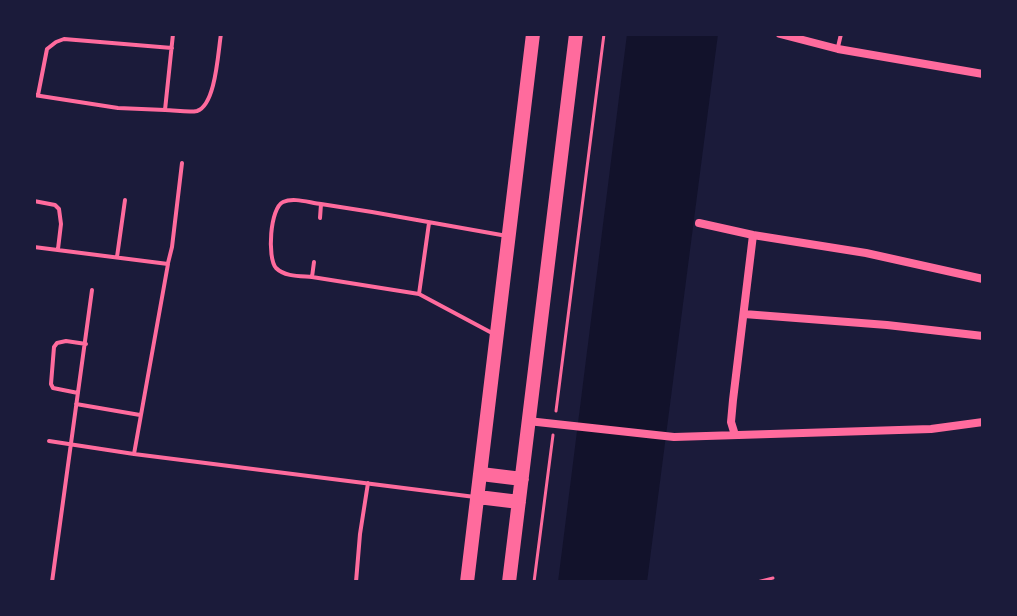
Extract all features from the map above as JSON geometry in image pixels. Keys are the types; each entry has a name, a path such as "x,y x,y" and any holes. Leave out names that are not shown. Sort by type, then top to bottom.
{"highway":[{"path":"467,582 533,34"},
{"path":"509,582 576,34"},
{"path":"481,474 522,479"},
{"path":"478,497 519,502"}],"street":[{"path":"780,34 838,49 983,74"},
{"path":"699,223 866,253 983,279"},
{"path":"735,435 731,422 753,235"},
{"path":"744,314 983,336"},
{"path":"528,421 674,437 931,429 983,422"}],"lane":[{"path":"165,110 173,34"},
{"path":"172,48 64,39 47,49 36,95 118,108 197,111 211,95 221,34"},
{"path":"838,49 841,34"},
{"path":"134,454 172,247 182,163"},
{"path":"117,258 125,200"},
{"path":"34,201 55,205 59,209 58,249"},
{"path":"497,336 419,294 286,275 275,267 271,258 274,215 278,206 285,201 321,204 510,237"},
{"path":"320,218 321,204"},
{"path":"419,294 429,223"},
{"path":"34,247 168,264"},
{"path":"312,277 314,262"},
{"path":"52,582 92,290"},
{"path":"78,393 53,388 54,347 66,341 86,344"},
{"path":"76,404 140,415"},
{"path":"49,441 478,497"},
{"path":"356,582 368,483"}],"path":[{"path":"534,582 558,425 604,34"},
{"path":"757,582 773,578"}],"shaded area":[{"path":"627,34 718,34 647,582 558,582"}]}
